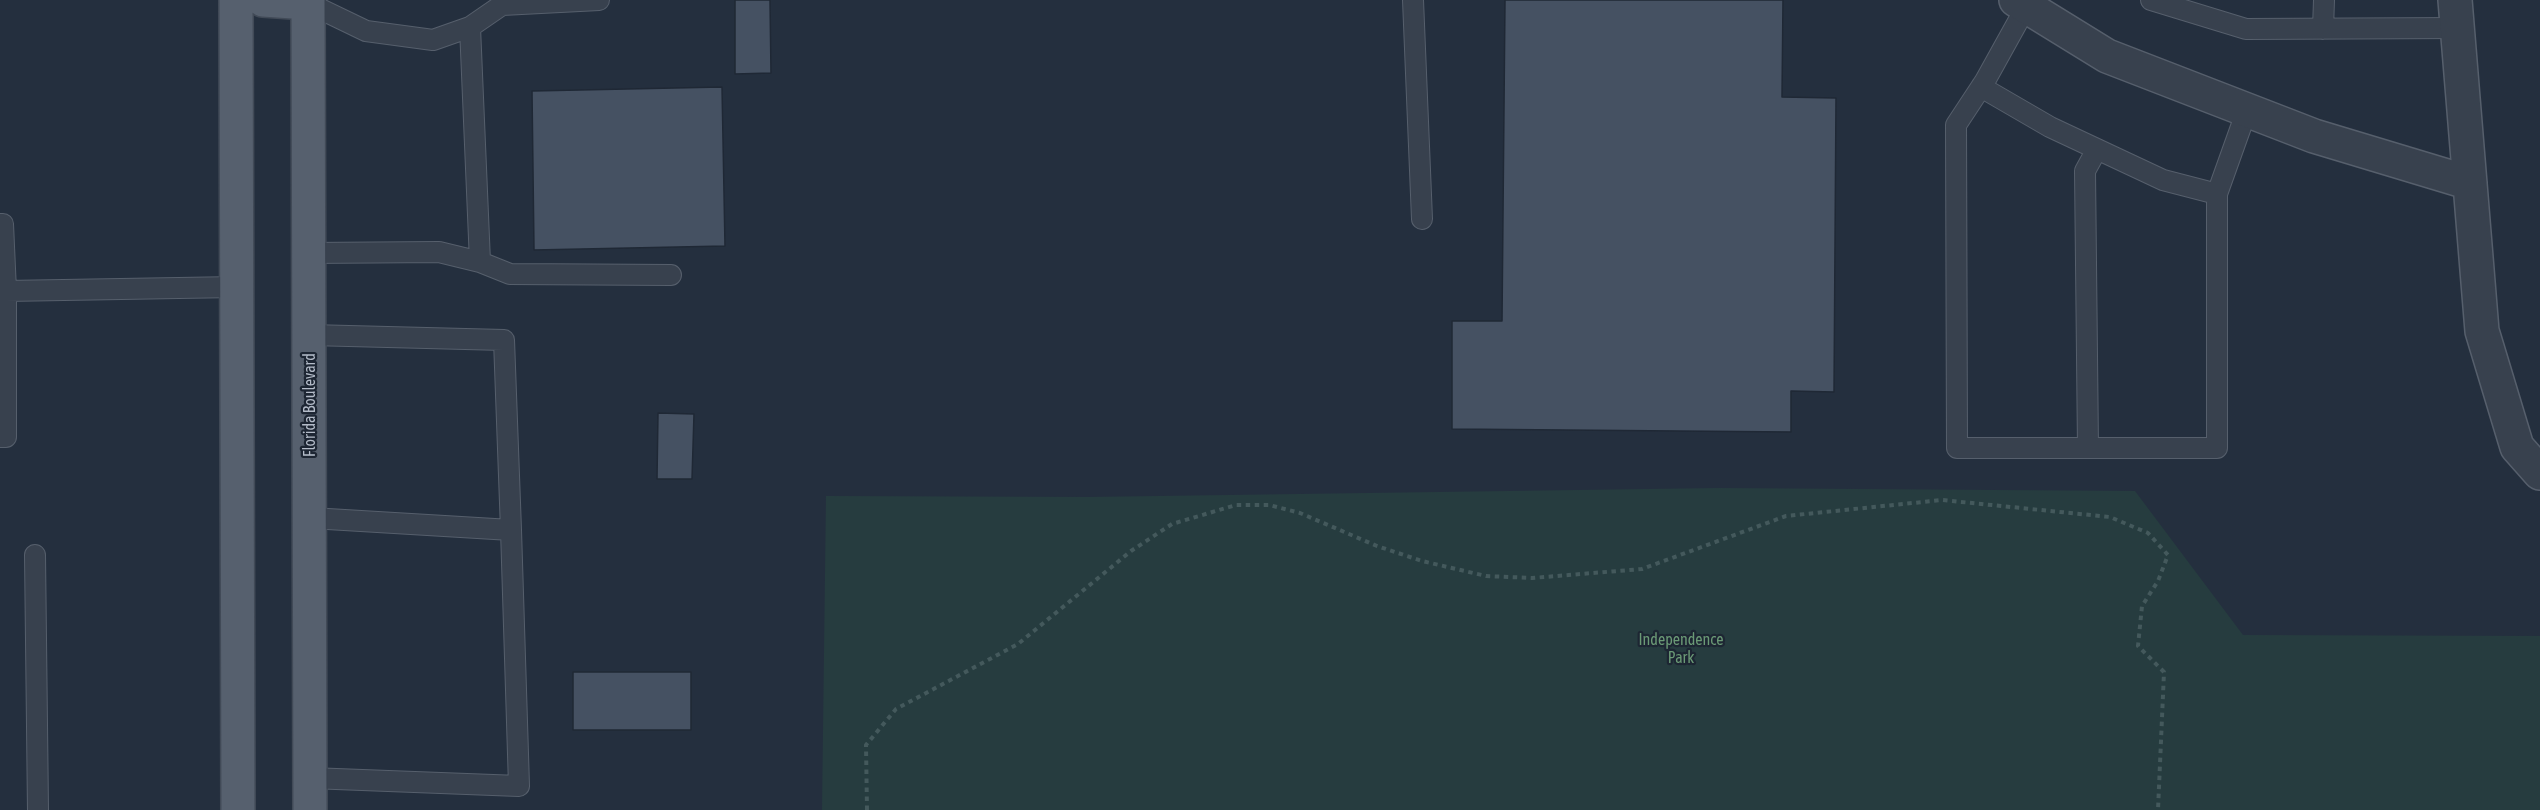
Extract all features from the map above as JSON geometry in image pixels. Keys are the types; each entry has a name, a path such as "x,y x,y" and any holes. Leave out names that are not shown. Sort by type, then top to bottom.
{"main road":[{"path":"236,0 237,810"},
{"path":"263,0 308,2"},
{"name":"Florida Boulevard","path":"308,2 310,794"}],"street":[{"path":"2021,3 2107,56 2314,136 2470,183"},
{"path":"2456,14 2482,331 2517,447 2540,473"}],"lane":[{"path":"308,2 366,31 433,40 470,27 502,5 599,0"},
{"path":"1413,0 1422,219"},
{"path":"2151,0 2246,29 2324,29 2456,14"},
{"path":"2324,0 2324,29"},
{"path":"2021,3 1981,87 1956,125 1957,448 2217,448 2217,194 2247,110"},
{"path":"470,27 480,262"},
{"path":"1981,87 2050,127 2163,180 2217,194"},
{"path":"2088,448 2085,171 2097,149"},
{"path":"0,224 3,224 6,291 6,437 0,437"},
{"path":"309,253 439,252 480,262 510,274 671,275"},
{"path":"6,291 236,287"},
{"path":"310,335 504,340 519,786 310,794"},
{"path":"311,518 511,530"},
{"path":"35,555 38,810"}],"path":[{"path":"867,810 866,745 896,709 1018,644 1131,551 1172,524 1236,505 1269,505 1300,513 1377,546 1422,561 1486,576 1532,578 1642,569 1786,516 1942,500 2110,517 2148,532 2168,555 2158,581 2142,606 2138,646 2164,672 2158,810"}],"green space":[{"name":"Independence Park","path":"1719,488 2135,491 2243,635 2540,636 2540,810 822,810 826,496 1088,497"}],"building":[{"path":"735,0 770,0 771,73 735,74"},
{"path":"1505,0 1783,0 1782,97 1836,98 1834,392 1791,391 1791,432 1452,429 1452,321 1502,321"},
{"path":"722,87 725,246 534,250 532,91"},
{"path":"658,413 694,414 692,479 657,479"},
{"path":"573,672 691,672 691,730 573,730"}]}
